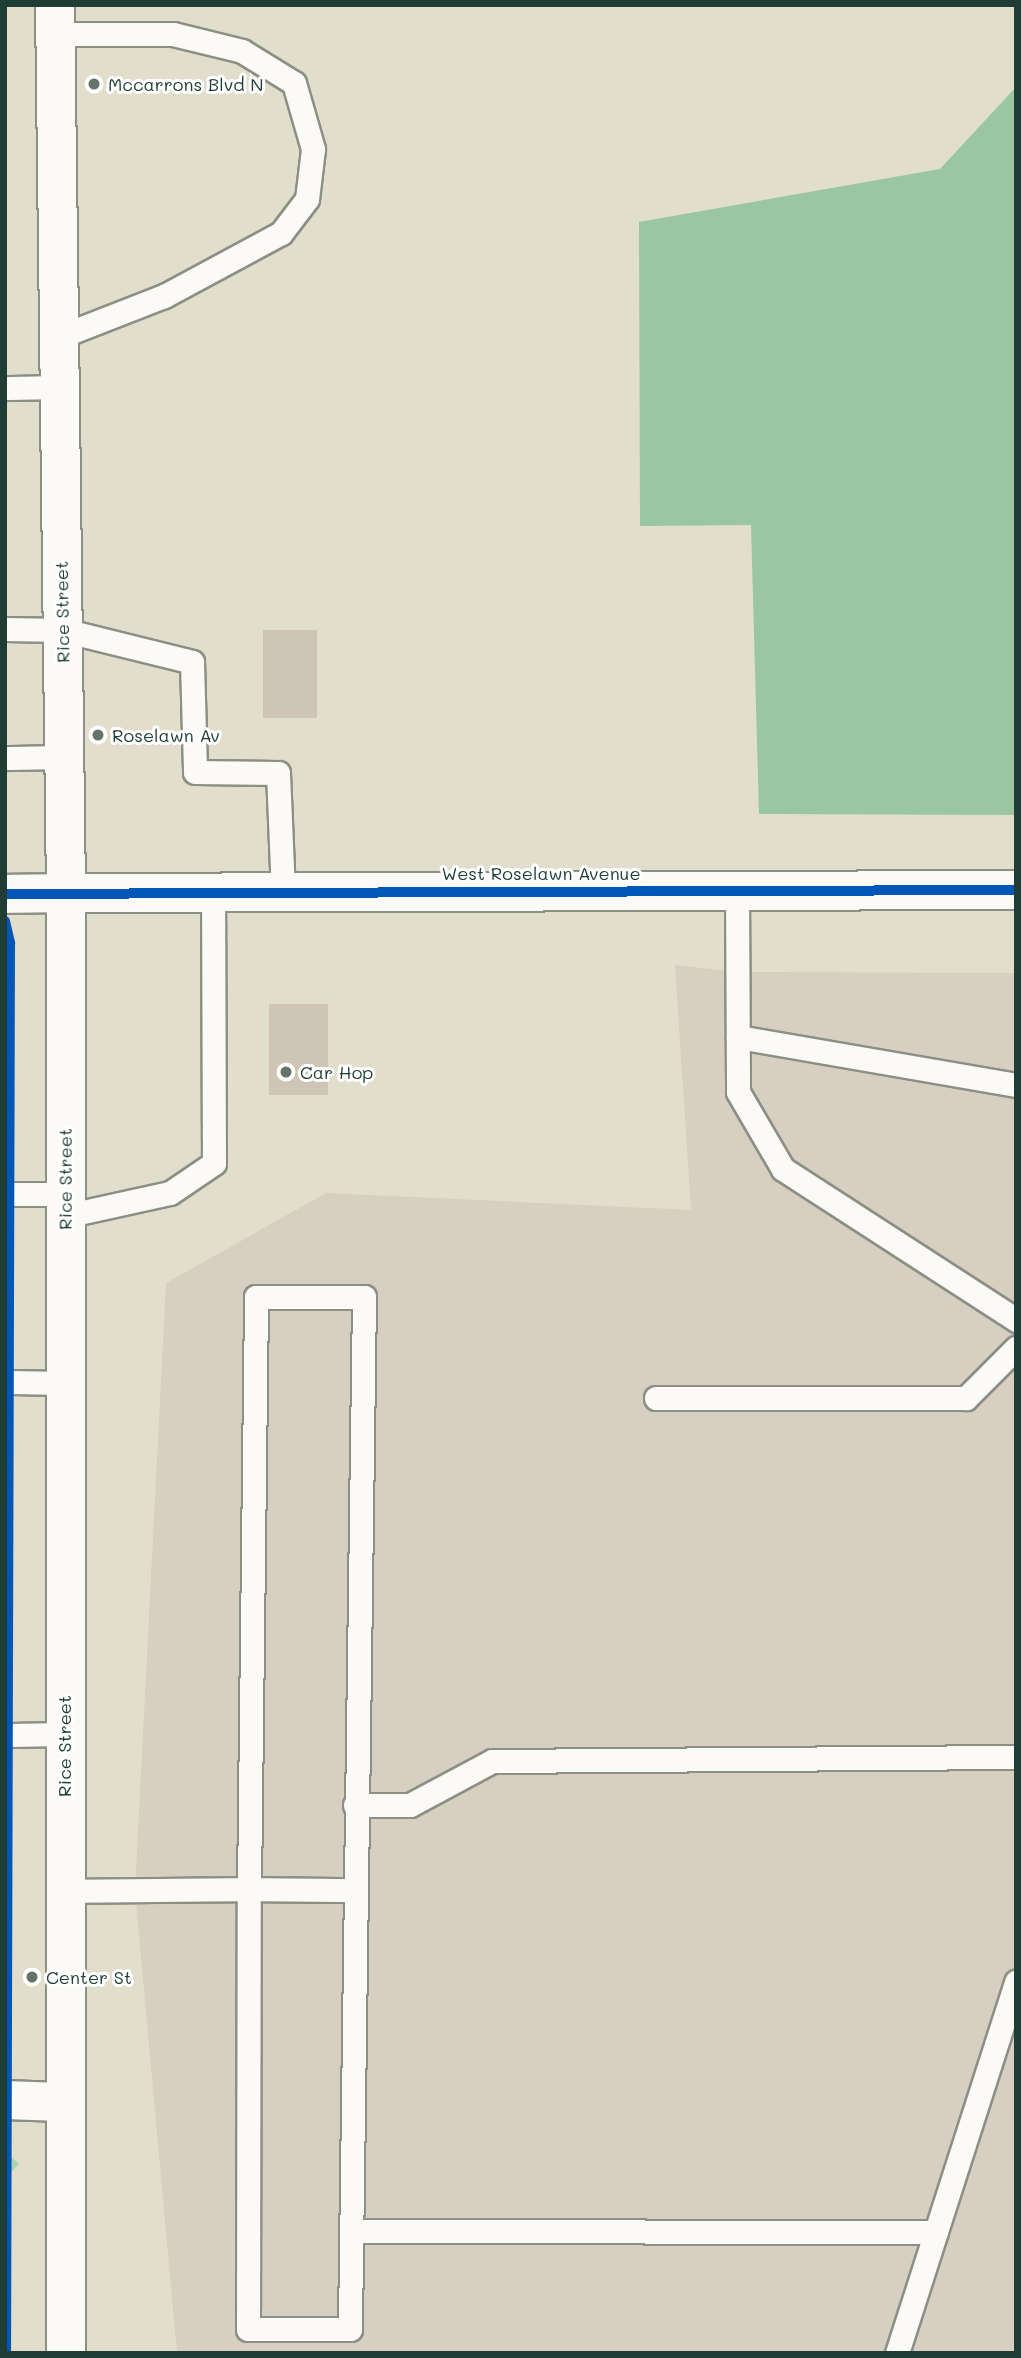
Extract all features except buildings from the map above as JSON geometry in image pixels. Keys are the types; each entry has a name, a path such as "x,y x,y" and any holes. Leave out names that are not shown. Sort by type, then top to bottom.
{"main road":[{"name":"Rice Street","path":"55,20 66,892 62,2102 66,2353"},
{"name":"West Roselawn Avenue","path":"5,894 1016,890"},
{"path":"5,2100 62,2102"}],"lane":[{"path":"55,20 173,34 242,51 294,83 313,149 307,199 282,233 164,296 59,337"},
{"path":"5,388 60,387"},
{"path":"5,629 62,630 192,662 195,772 278,773 283,892"},
{"path":"5,758 64,757"},
{"path":"737,890 738,1092 783,1169 1016,1320"},
{"path":"5,1194 65,1205 170,1193 214,1163 213,892"},
{"path":"738,1037 1016,1085"},
{"path":"256,1297 364,1297 353,1890 350,2329 248,2329 249,1889 256,1297"},
{"path":"656,1398 966,1398 1016,1348"},
{"path":"5,1382 64,1383"},
{"path":"5,1735 64,1734"},
{"path":"355,1805 410,1805 492,1761 1016,1757"},
{"path":"64,1891 353,1890"},
{"path":"897,2353 1016,1982"},
{"path":"351,2231 936,2232"}],"shaded area":[{"path":"675,965 737,972 1016,973 1016,2353 177,2353 135,1891 166,1283 326,1193 691,1210"}],"green space":[{"path":"1016,87 1016,815 759,814 751,525 640,526 639,222 940,169"},
{"path":"5,2151 19,2164 5,2179"}],"cycle path":[{"path":"5,894 1016,890"},
{"path":"5,921 10,943 6,2353"}],"place":[{"name":"Mccarrons Blvd N","path":"94,84"},
{"name":"Roselawn Av","path":"98,735"},
{"name":"Car Hop","path":"286,1072"},
{"name":"Center St","path":"32,1977"}]}
